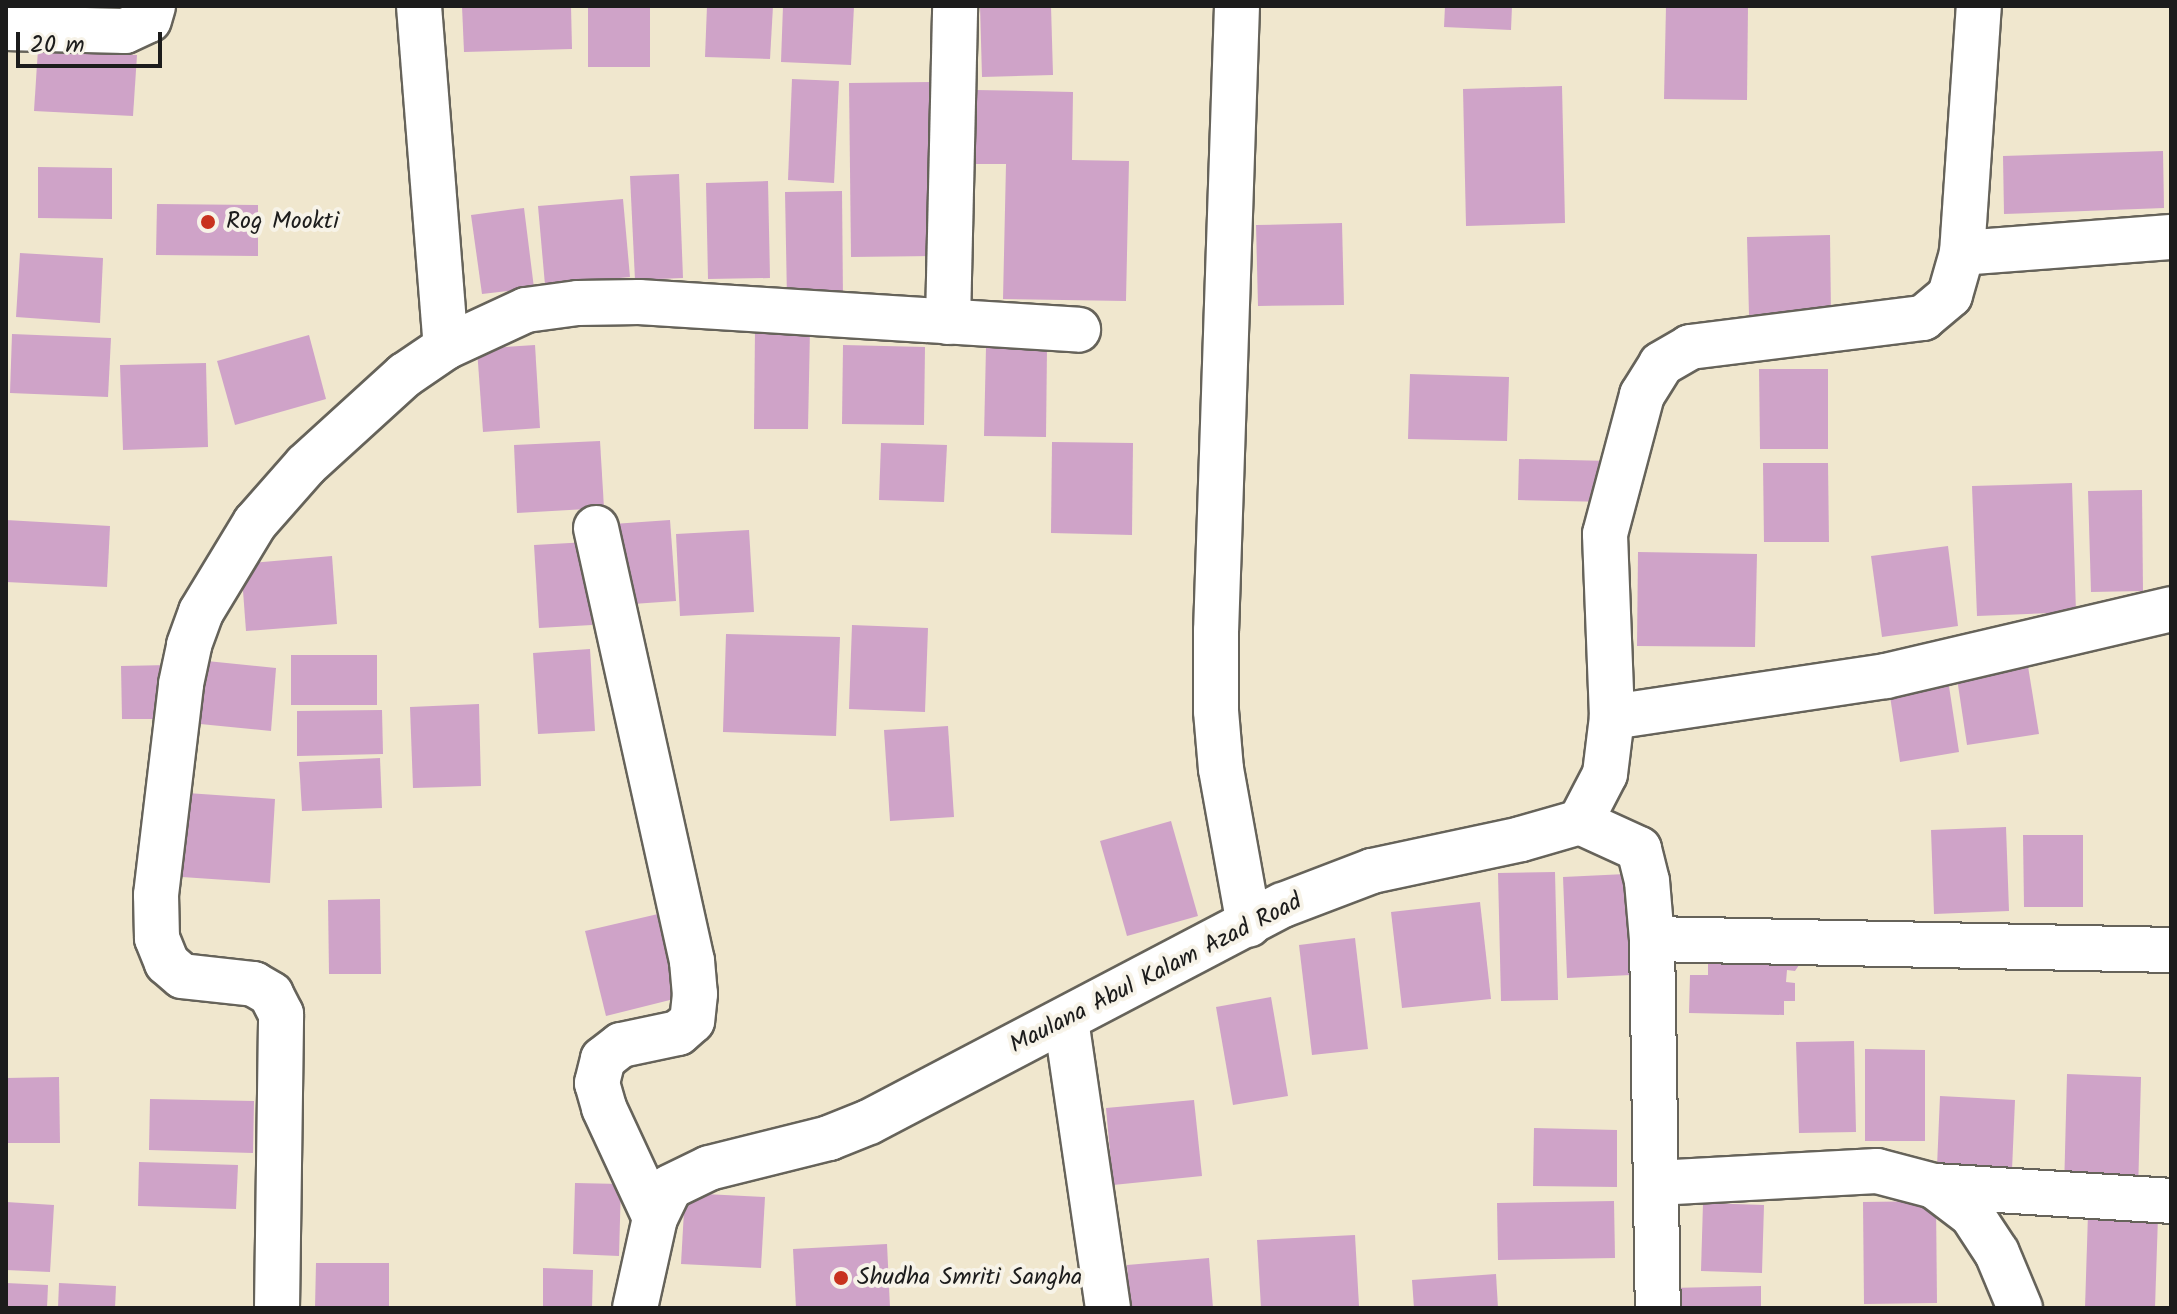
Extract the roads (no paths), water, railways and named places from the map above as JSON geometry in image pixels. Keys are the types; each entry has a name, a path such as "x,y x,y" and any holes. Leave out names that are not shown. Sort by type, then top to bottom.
{"street":[{"path":"6,28 125,31 149,20 153,6"},
{"path":"419,6 446,347"},
{"path":"948,322 955,6"},
{"path":"1237,6 1216,711 1221,769 1249,924"},
{"path":"1658,1308 1652,939 1647,881 1639,849 1580,822 1605,774 1612,717 1605,534 1642,395 1661,364 1690,347 1923,318 1950,295 1962,253 1979,6"},
{"path":"1962,253 2171,237"},
{"path":"277,1308 281,1014 271,994 254,984 182,976 167,963 157,938 156,895 181,684 201,612 255,523 317,455 405,375 446,347 526,310 578,303 639,302 1078,330"},
{"path":"596,528 692,961 695,994 692,1021 678,1033 621,1045 603,1059 597,1083 604,1108 655,1218"},
{"path":"1612,717 1886,676 2171,609"},
{"name":"Maulana Abul Kalam Azad Road","path":"635,1308 655,1218 670,1187 709,1168 829,1138 869,1122 1283,905 1372,871 1521,839 1580,822"},
{"path":"1652,939 2171,950"},
{"path":"1066,1020 1108,1308"},
{"path":"1656,1183 1877,1171 1934,1186 2171,1201"},
{"path":"1934,1186 1972,1215 1997,1253 2020,1308"}],"place":[{"name":"Rog Mookti","path":"208,222"},
{"name":"Shudha Smriti Sangha","path":"841,1278"}]}
